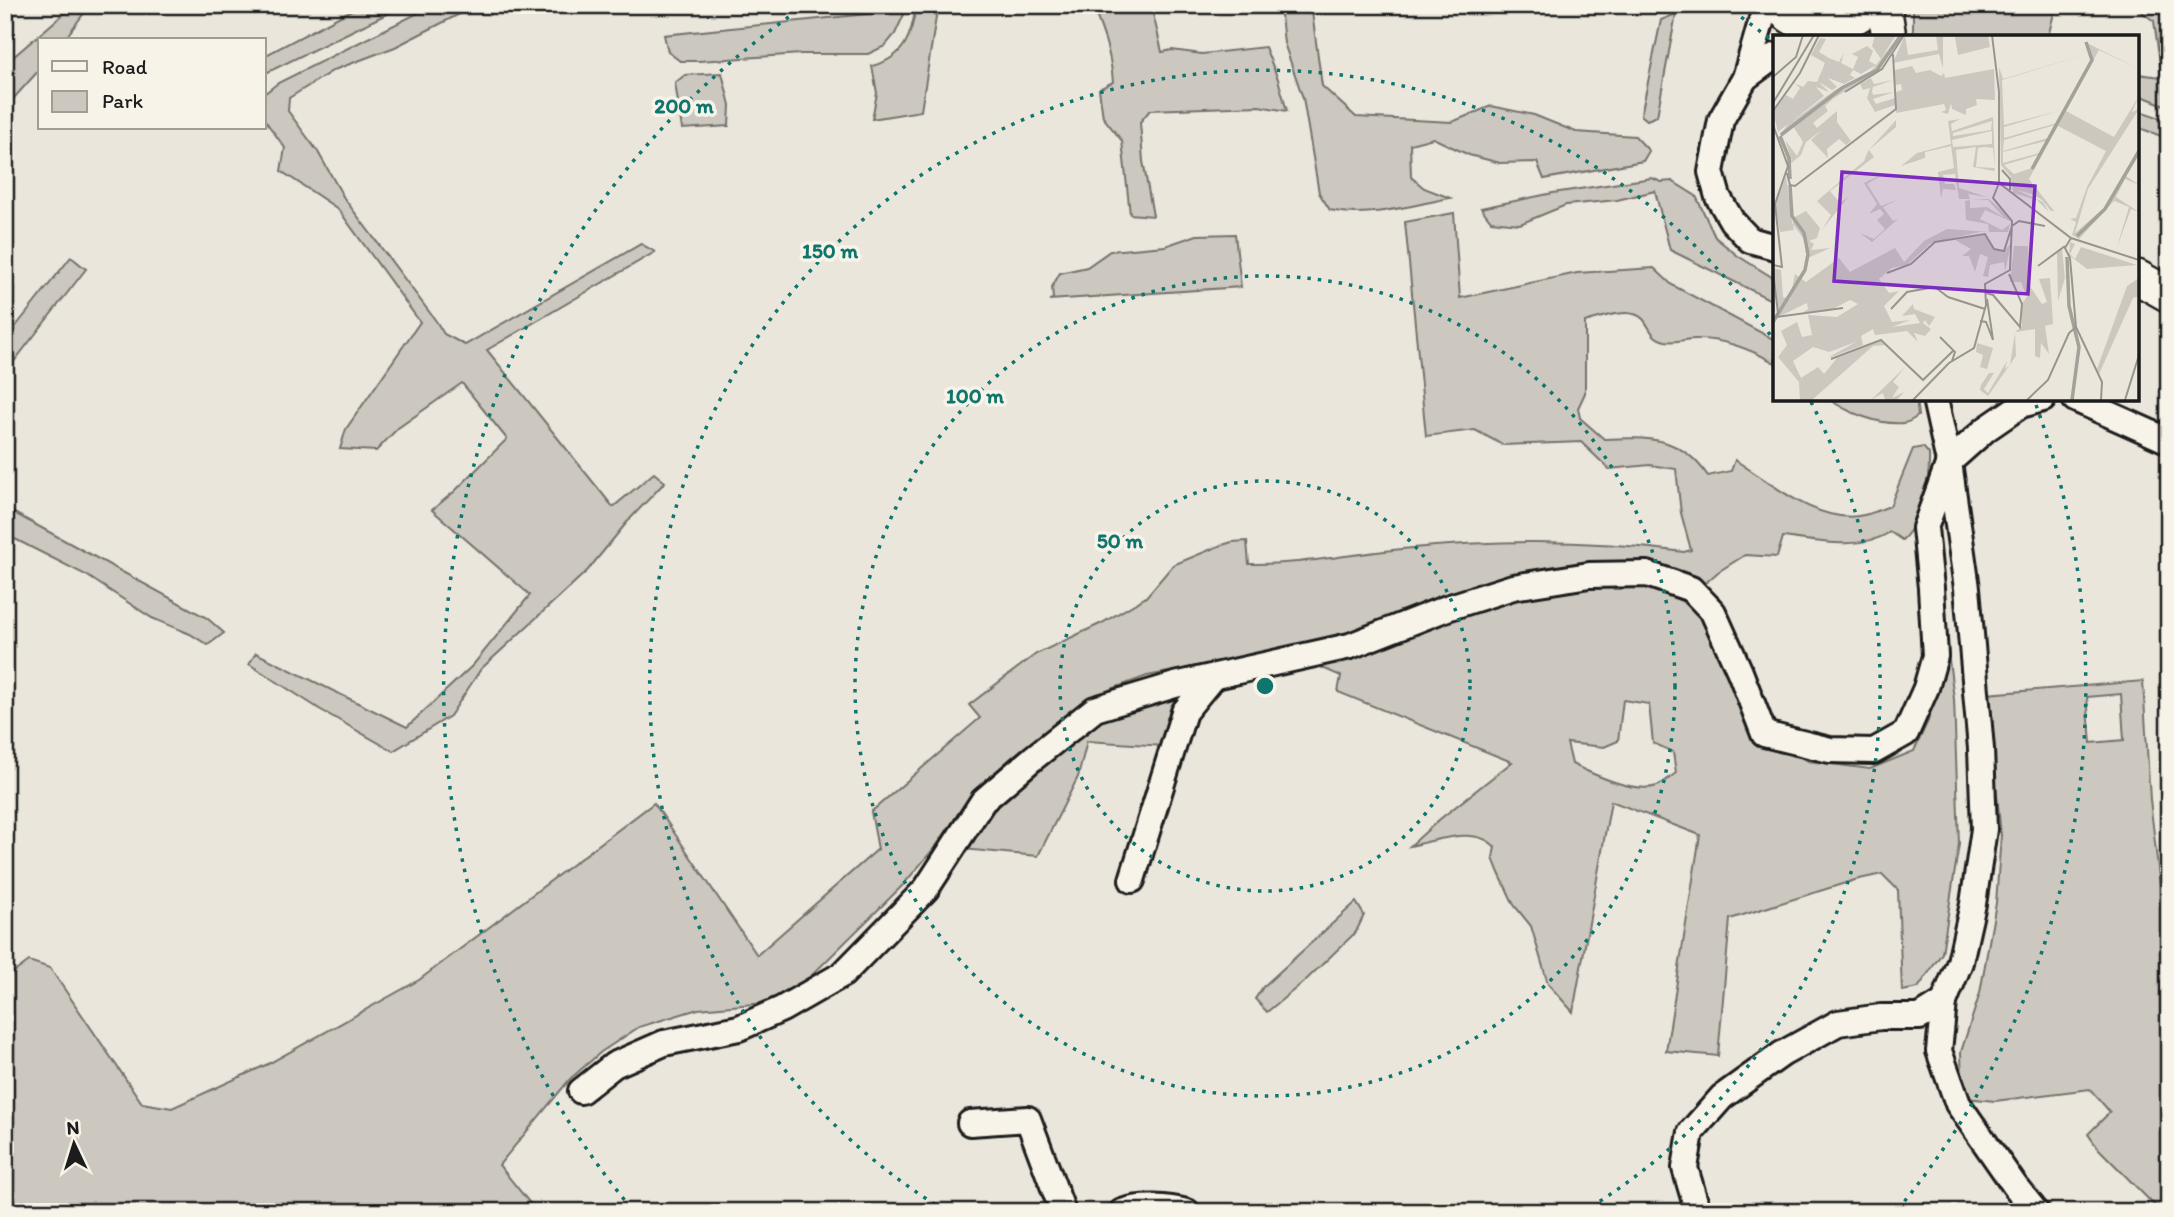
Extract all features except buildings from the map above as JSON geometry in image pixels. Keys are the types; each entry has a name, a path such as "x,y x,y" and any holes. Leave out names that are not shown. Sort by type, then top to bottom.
{"street":[{"path":"1766,5 1745,78 1721,120 1711,172 1718,197 1732,221 1750,240 1773,246"},
{"path":"1778,5 1798,21 1827,31 1855,19 1871,5"},
{"path":"1884,5 1889,35"},
{"path":"1745,78 1773,57"},
{"path":"2139,278 2169,295"},
{"path":"1935,401 1949,462 1967,588 1976,673 1984,829 1973,904 1960,962 1944,1002 1939,1051 1958,1104 2036,1212"},
{"path":"581,1091 614,1065 664,1043 739,1028 782,1009 843,974 926,889 983,801 1095,709 1175,685 1350,646 1447,608 1513,587 1590,575 1647,574 1691,589 1713,612 1740,672 1763,734 1830,750 1874,751 1906,733 1926,688 1934,656 1925,528 1949,462 1986,429 2021,405 2036,401"},
{"path":"2079,401 2169,441"},
{"path":"1132,880 1184,712 1212,678"},
{"path":"1698,1212 1685,1168 1691,1132 1722,1097 1782,1054 1838,1023 1881,1017 1920,1017 1944,1002"},
{"path":"970,1123 1028,1119 1063,1212"},
{"path":"1122,1212 1170,1208 1187,1212"}],"green space":[{"path":"74,5 90,5 65,38 38,38 38,71 5,108 5,64"},
{"path":"361,5 405,5 266,73 266,55"},
{"path":"434,5 475,6 395,47 334,70 289,98 288,111 318,152 344,198 444,334 465,345 641,244 655,252 487,350 613,507 654,473 665,482 628,521 588,570 481,669 450,716 393,751 321,710 249,664 256,653 407,727 473,665 530,595 432,510 507,439 462,383 398,428 376,451 340,449 346,429 420,322 338,209 281,171 285,148 266,122 266,92 278,83"},
{"path":"916,5 938,5 921,111 872,119 877,93 872,66 892,57 905,44"},
{"path":"1092,5 1151,5 1162,52 1172,50 1202,54 1265,47 1287,111 1259,106 1150,110 1140,122 1143,161 1153,216 1130,214 1122,141 1103,117 1099,89 1113,82 1112,71 1106,43"},
{"path":"1280,5 1311,5 1322,86 1356,117 1452,122 1491,106 1534,115 1576,132 1635,136 1649,151 1643,161 1544,179 1537,162 1500,163 1469,155 1433,138 1410,144 1411,177 1424,188 1450,198 1375,212 1330,210 1319,193 1303,98 1284,43"},
{"path":"1913,5 2008,5 2025,11 2027,5 2056,5 2048,35 1913,35"},
{"path":"2132,5 2169,5 2169,107 2139,95 2139,74 2162,77 2154,21"},
{"path":"906,10 895,34 885,46 868,54 801,54 680,61 668,52 664,35"},
{"path":"1676,14 1657,116 1647,120 1641,115 1661,20"},
{"path":"722,73 730,105 729,126 682,129 675,83 685,75"},
{"path":"2139,111 2169,121 2169,139 2139,128"},
{"path":"1652,178 1661,182 1672,181 1696,196 1715,237 1738,256 1773,278 1773,301 1670,250 1655,191 1617,200 1566,205 1520,224 1491,221 1481,208 1553,193"},
{"path":"1454,213 1460,298 1577,273 1654,268 1672,285 1773,339 1773,362 1748,350 1708,339 1665,341 1654,335 1643,319 1631,313 1585,322 1585,393 1578,408 1580,418 1604,439 1649,439 1675,446 1698,463 1708,476 1731,471 1735,460 1796,500 1830,514 1847,517 1864,515 1890,506 1913,449 1923,447 1929,454 1928,476 1915,523 1902,540 1890,532 1878,538 1852,543 1783,537 1777,557 1745,555 1702,586 1653,565 1599,562 1501,582 1334,641 1147,676 1109,690 1056,723 1011,758 975,791 936,846 903,885 800,987 765,1003 698,1009 639,1027 601,1052 570,1079 499,1165 537,1212 5,1212 5,979 29,961 50,968 142,1103 172,1108 268,1064 419,980 654,803 757,955 878,849 871,812 980,718 969,705 1036,654 1102,623 1146,597 1173,565 1219,546 1247,541 1249,564 1508,542 1579,543 1684,552 1691,550 1681,513 1676,469 1650,465 1609,469 1581,442 1503,445 1475,430 1426,436 1405,222"},
{"path":"1235,234 1241,287 1049,300 1053,299 1052,287 1060,273 1087,267 1110,251 1165,246 1197,235"},
{"path":"71,257 86,269 5,373 5,340"},
{"path":"1832,401 1916,401 1918,416 1905,423 1894,423 1874,420"},
{"path":"5,508 207,618 224,633 208,645 152,618 86,575 7,535"},
{"path":"1588,583 1649,584 1691,606 1710,633 1764,734 1808,761 1870,769 1914,751 1928,721 1943,655 1948,652 1954,699 1959,844 1942,953 1918,988 1902,991 1898,890 1882,874 1855,880 1730,919 1718,1056 1666,1051 1700,835 1611,801 1573,1012 1548,984 1531,926 1514,905 1493,858 1495,847 1487,840 1466,836 1410,846 1512,762 1338,692 1341,676 1318,666 1365,652 1503,597","holes":["1623,700 1649,704 1653,743 1673,752 1676,773 1657,786 1648,788 1613,782 1572,764 1567,743 1604,747 1618,741"]},
{"path":"2143,681 2150,800 2169,963 2169,1212 2161,1212 2097,1147 2088,1134 2110,1112 2090,1089 1995,1101 1965,1098 1961,1052 1980,993 1996,903 2001,835 1987,694","holes":["2121,694 2124,740 2091,743 2087,697"]},
{"path":"1177,692 1180,700 1164,746 1087,741 1078,777 1038,856 962,849 1007,791 1076,735 1117,710"},
{"path":"1356,902 1364,915 1356,932 1306,980 1267,1012 1255,999 1263,987"}]}
